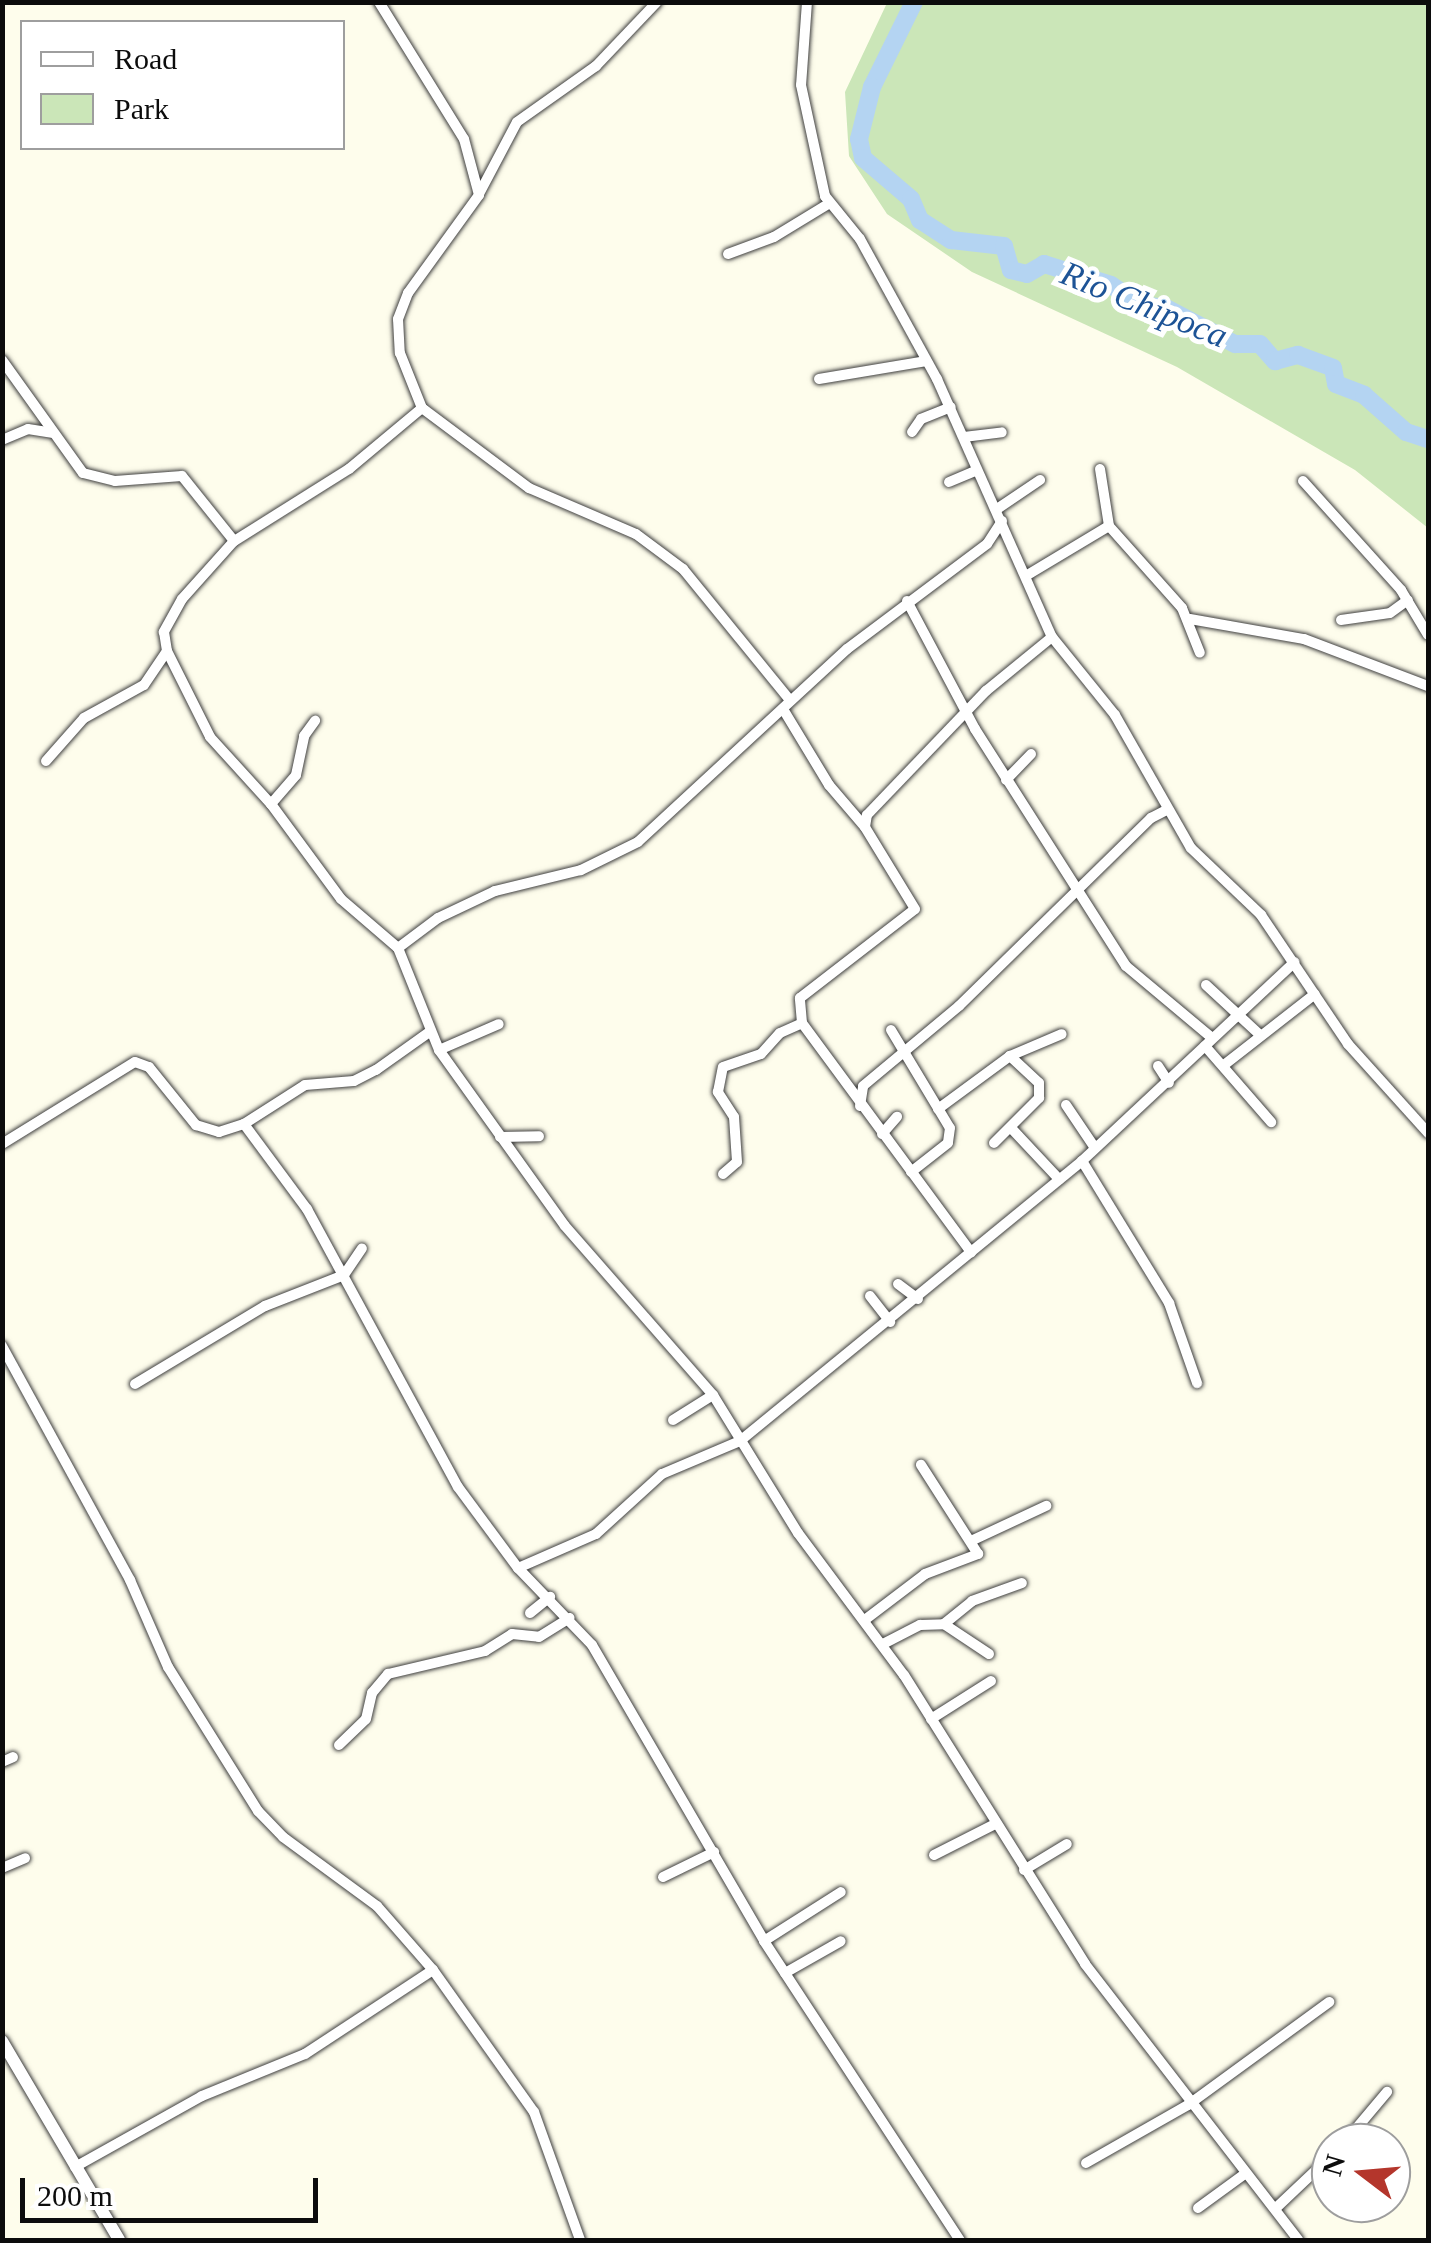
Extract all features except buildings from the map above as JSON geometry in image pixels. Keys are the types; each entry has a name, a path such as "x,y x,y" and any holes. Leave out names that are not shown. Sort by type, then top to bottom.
{"street":[{"path":"379,2 464,139 478,194"},
{"path":"657,2 596,66 517,122 478,194 408,294 398,319 400,353 422,408 528,488 636,534 684,568 787,704 829,785 865,827 915,909 800,998 802,1023 971,1252"},
{"path":"807,2 801,85 828,204 860,239 950,406 1029,574 1052,637 1116,715 1190,848 1260,915 1348,1044 1428,1134"},
{"path":"728,254 774,237 828,204"},
{"path":"2,360 74,464 100,480 182,476 234,541"},
{"path":"819,379 926,361"},
{"path":"912,432 921,419 950,406"},
{"path":"46,761 84,718 134,693 159,669 167,651 168,619 234,541 348,469 422,408"},
{"path":"2,440 28,429 53,434"},
{"path":"964,437 1002,432"},
{"path":"1100,469 1110,526 1189,618 1200,653"},
{"path":"949,482 977,470"},
{"path":"398,948 461,906 581,870 638,842 907,600 987,544 999,515 1040,480"},
{"path":"1303,481 1408,600 1428,636"},
{"path":"1029,574 1110,526"},
{"path":"987,544 1013,544"},
{"path":"907,600 1006,780 1126,966 1209,1042 1271,1122"},
{"path":"1342,620 1390,613 1408,600"},
{"path":"1189,618 1304,639 1428,686"},
{"path":"865,827 867,815 1052,637"},
{"path":"167,651 210,737 271,804 341,899 398,948 428,1033 439,1050 565,1226 713,1395 798,1533 883,1644 1024,1870 1188,2105 1277,2207 1298,2240"},
{"path":"159,669 175,669"},
{"path":"271,804 296,775 304,736 315,721"},
{"path":"1006,780 1032,754"},
{"path":"860,1106 863,1086 903,1054 1065,902 1080,896 1167,810"},
{"path":"518,1568 596,1534 662,1474 740,1441 1082,1161 1295,962"},
{"path":"1206,985 1259,1034"},
{"path":"1224,1065 1315,994"},
{"path":"722,1174 737,1162 734,1117 718,1092 722,1066 761,1054 780,1032 802,1023"},
{"path":"439,1050 499,1024"},
{"path":"891,1030 950,1128 948,1143 911,1172"},
{"path":"2,1144 135,1062 149,1066 196,1124 220,1132 244,1124 305,1085 354,1081 428,1033"},
{"path":"938,1109 1010,1056 1062,1034"},
{"path":"994,1143 1037,1104 1040,1091 1010,1056"},
{"path":"1158,1066 1169,1083"},
{"path":"846,1084 863,1086"},
{"path":"1066,1106 1095,1148"},
{"path":"882,1134 898,1118"},
{"path":"244,1124 307,1208 449,1473 518,1568 570,1618 618,1685 764,1941 960,2240"},
{"path":"1012,1129 1060,1179"},
{"path":"500,1137 539,1136"},
{"path":"1082,1161 1169,1302 1197,1383"},
{"path":"135,1384 265,1306 344,1276 362,1248"},
{"path":"898,1284 918,1299"},
{"path":"870,1296 890,1322"},
{"path":"2,1346 120,1562 168,1666 258,1811 283,1837 377,1906 433,1970 534,2112 580,2240"},
{"path":"673,1420 713,1395"},
{"path":"866,1619 925,1574 976,1557 973,1540 921,1465"},
{"path":"973,1540 1046,1506"},
{"path":"883,1644 920,1625 944,1624 972,1602 1022,1582"},
{"path":"530,1614 550,1597"},
{"path":"339,1745 366,1720 372,1693 388,1674 485,1651 512,1634 540,1637 570,1618"},
{"path":"944,1624 989,1654"},
{"path":"930,1719 991,1682"},
{"path":"934,1855 996,1824"},
{"path":"1024,1870 1067,1844"},
{"path":"663,1877 714,1852"},
{"path":"2,1868 25,1858"},
{"path":"764,1941 842,1892"},
{"path":"786,1973 841,1941"},
{"path":"74,2167 202,2096 305,2054 433,1970"},
{"path":"1086,2163 1188,2105 1329,2002"},
{"path":"2,2040 119,2240"},
{"path":"1361,2123 1387,2092"},
{"path":"1198,2208 1246,2173"},
{"path":"1277,2207 1311,2175"}],"green space":[{"path":"887,3 1428,3 1428,528 1355,470 1177,367 972,272 887,214 849,156 845,92"}],"waterway":[{"name":"Rio Chipoca","path":"914,2 872,87 859,139 863,158 911,199 920,220 951,240 1004,246 1011,270 1027,274 1044,264 1111,285 1141,305 1166,308 1235,344 1260,344 1275,361 1298,355 1333,368 1336,384 1364,395 1406,432 1428,439"}]}
